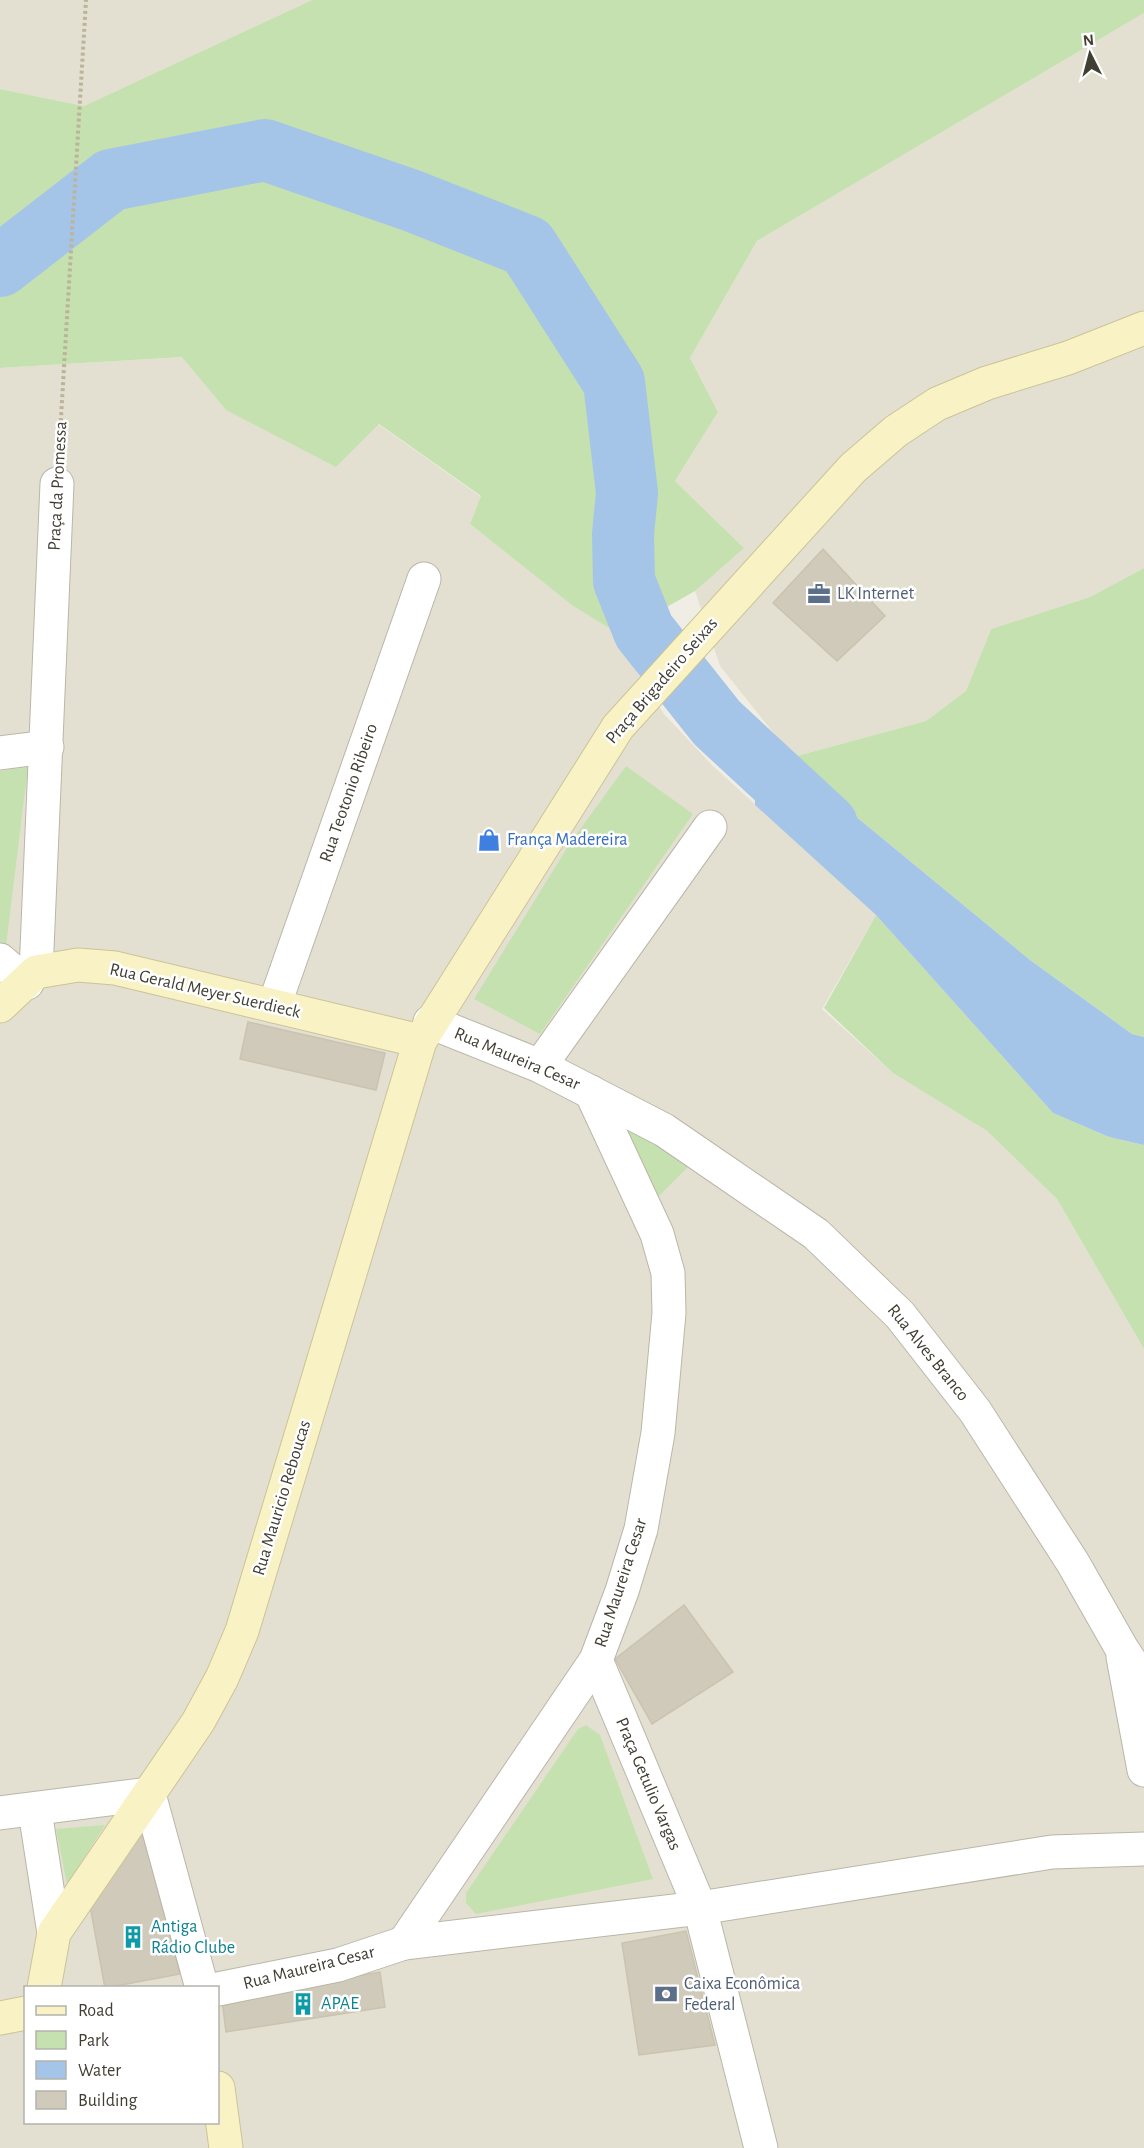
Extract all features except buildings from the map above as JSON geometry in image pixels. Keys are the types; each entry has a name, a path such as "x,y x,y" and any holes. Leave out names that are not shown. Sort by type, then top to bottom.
{"street":[{"name":"Praça Brigadeiro Seixas","path":"425,1032 618,727 853,468 896,431 937,404 987,382 1068,358 1144,328"},
{"name":"Praça da Promessa","path":"32,978 47,747 57,484"},
{"name":"Rua Teotonio Ribeiro","path":"274,1006 424,579"},
{"path":"0,753 47,747"},
{"path":"540,1066 710,827"},
{"path":"0,960 32,978 0,1006"},
{"name":"Rua Gerald Meyer Suerdieck","path":"32,978 78,965 116,968 274,1006 425,1032"},
{"name":"Rua Maureira Cesar","path":"219,1989 338,1965 404,1943 596,1660 622,1591 641,1529 658,1433 669,1313 668,1273 657,1234 591,1092 540,1066 425,1032"},
{"name":"Rua Mauricio Reboucas","path":"54,1933 198,1722 222,1678 242,1631 425,1032"},
{"name":"Rua Alves Branco","path":"591,1092 664,1130 816,1234 900,1315 975,1411 1073,1563 1122,1649 1144,1682"},
{"path":"1122,1649 1144,1770"},
{"name":"Praça Getulio Vargas","path":"596,1660 700,1908 761,2148"},
{"path":"0,1813 35,1811 148,1794 201,1986"},
{"path":"35,1811 54,1933 44,1986"},
{"path":"404,1943 700,1908 1052,1852 1144,1849"},
{"path":"0,2018 24,2013"},
{"path":"219,2096 226,2148"}],"path":[{"name":"Praça da Promessa","path":"57,484 86,0"}],"shaded area":[{"path":"0,0 312,0 84,106 0,89"},
{"path":"1144,13 1144,568 1090,597 991,629 966,691 926,721 786,759 776,736 720,666 695,591 743,547 675,481 718,412 690,358 757,241"},
{"path":"183,357 226,410 378,424 481,497 470,524 573,606 619,634 630,661 664,714 712,765 876,915 822,1009 893,1073 987,1131 1057,1199 1144,1349 1144,2148 0,2148 0,368"}],"green space":[{"path":"312,0 1144,0 1144,13 757,241 690,358 718,412 675,481 744,548 695,591 619,634 573,606 470,524 481,496 379,424 336,467 226,410 182,357 0,368 0,89 84,106"},
{"path":"1144,568 1144,1037 1132,1034 1030,960 786,759 926,721 966,691 991,629 1090,597"},
{"path":"626,766 693,814 540,1034 474,999 570,843"},
{"path":"28,767 6,946 0,942 0,771"},
{"path":"876,915 1053,1113 1109,1137 1144,1145 1144,1349 1057,1199 987,1131 893,1073 824,1008"},
{"path":"633,1123 693,1162 659,1196 621,1135"},
{"path":"586,1725 600,1735 653,1879 476,1914 466,1903 466,1893 578,1729"},
{"path":"105,1825 67,1884 56,1829"}],"water":[{"path":"786,759 1030,960 1132,1034 1144,1037 1144,1145 1109,1137 1053,1113 876,915 755,805 757,780 760,775 764,770"}],"waterway":[{"path":"0,266 111,180 265,150 410,200 527,246 614,382 627,493 623,534 624,581 644,631 717,723 827,825"}],"place":[{"name":"LK Internet","path":"819,594"},
{"name":"França Madereira","path":"489,840"},
{"name":"Antiga Rádio Clube","path":"133,1937"},
{"name":"Caixa Econômica Federal","path":"666,1994"},
{"name":"APAE","path":"303,2004"}]}
